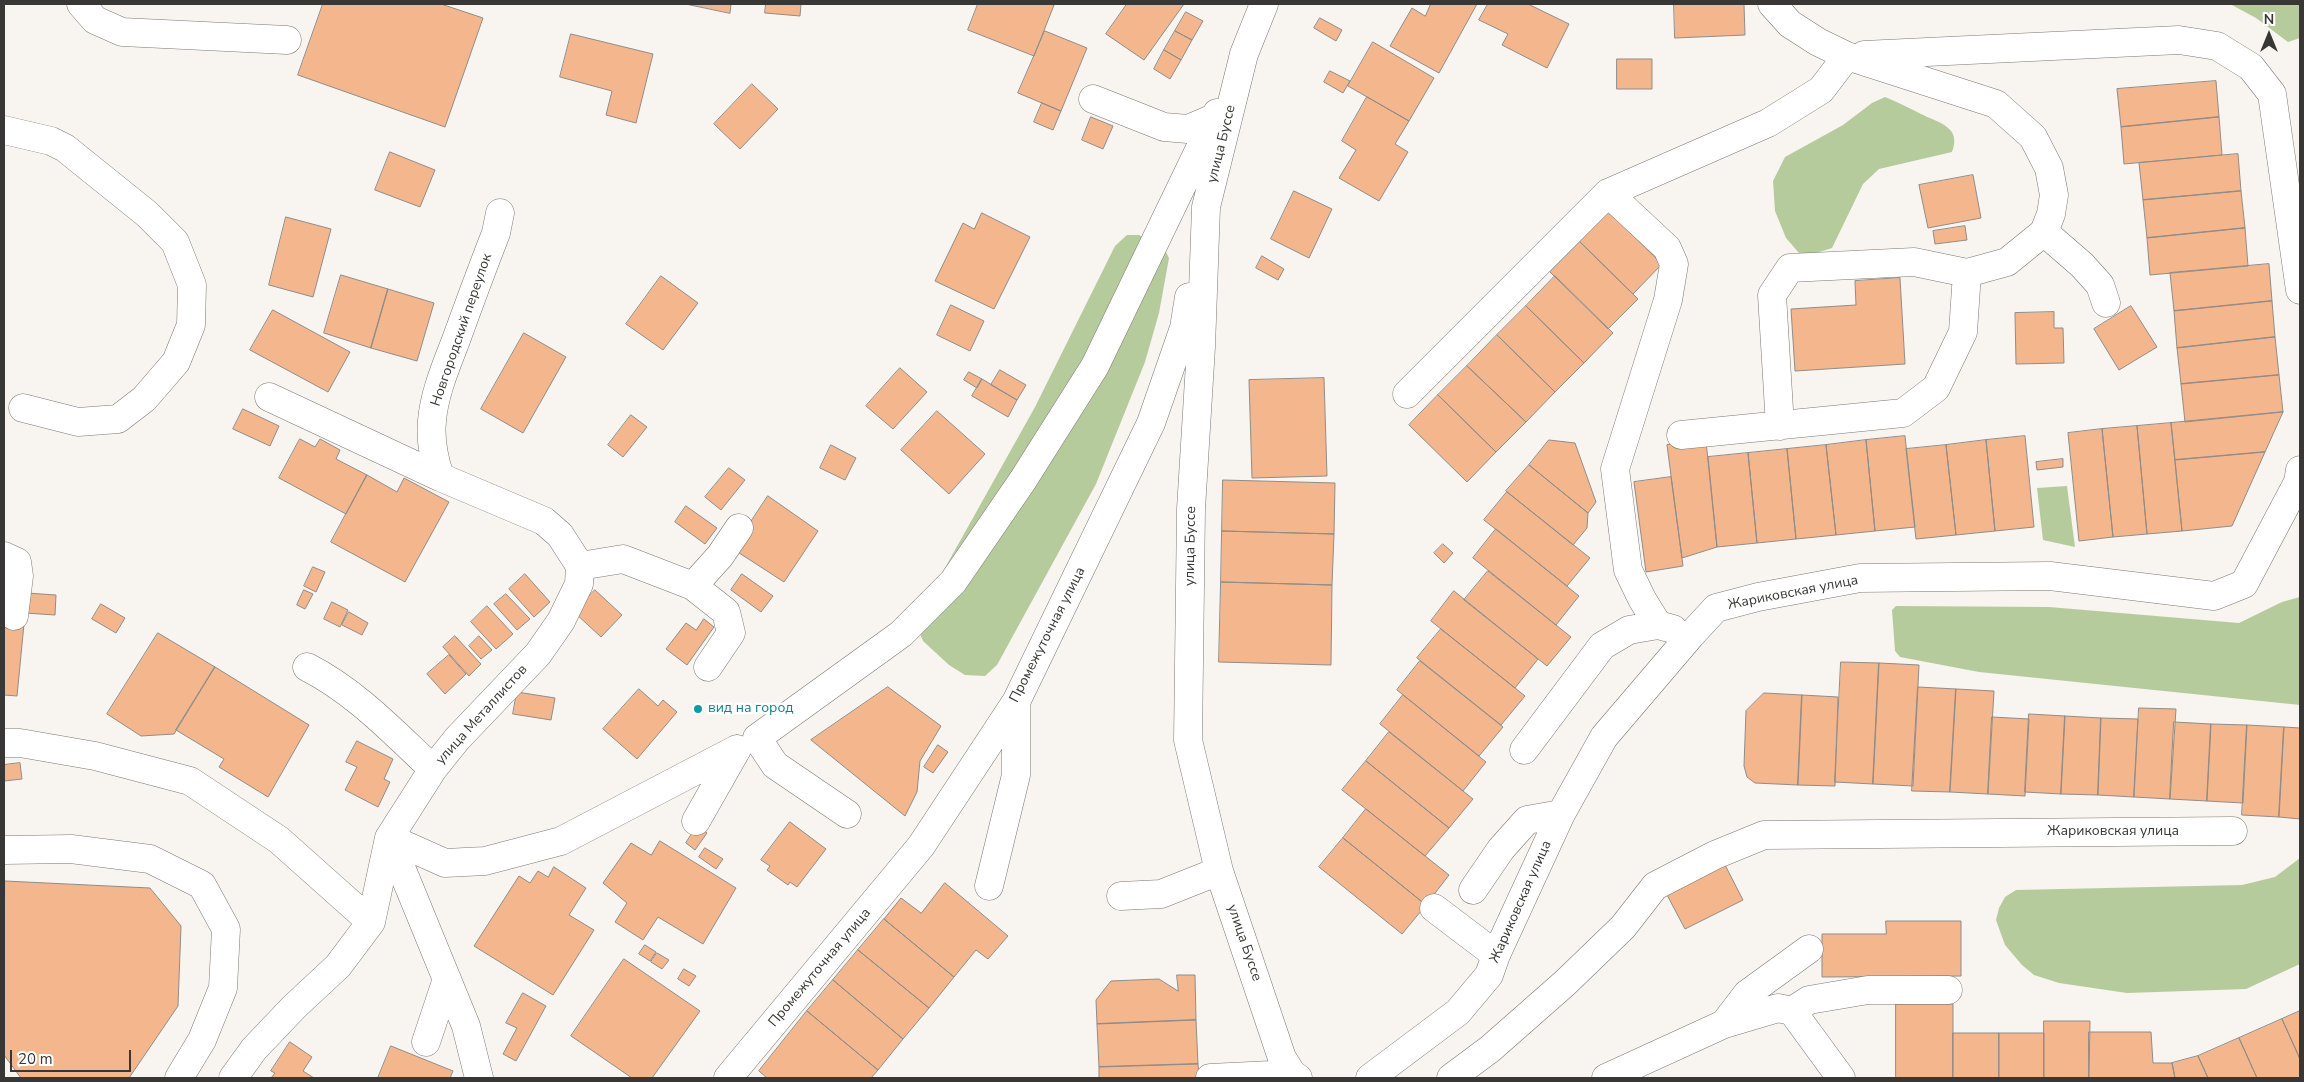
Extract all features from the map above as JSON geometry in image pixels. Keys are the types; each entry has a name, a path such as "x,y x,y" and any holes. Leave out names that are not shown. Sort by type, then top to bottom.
{"street":[{"path":"81,4 95,20 122,32 287,40"},
{"name":"улица Буссе","path":"1264,4 1244,54 1206,207 1201,347 1191,509 1188,740 1220,871 1282,1058 1295,1076"},
{"path":"1772,4 1790,24 1818,42 1847,56 1996,104 2033,137 2049,168 2054,195 2051,214 2044,232 2007,262 1967,273 1914,262 1790,268 1772,295 1780,426"},
{"path":"1407,394 1608,193 1768,123 1821,90 1847,56 2179,40 2217,46 2251,66 2272,94 2300,290"},
{"path":"847,814 775,765 757,738 901,634 953,582 1023,480 1095,366 1216,117 1244,54"},
{"path":"1093,99 1164,127 1188,129 1216,117"},
{"path":"4,130 52,141 65,148 147,214 175,242 192,284 192,325 176,362 144,399 118,419 78,422 23,408"},
{"path":"1608,193 1667,248 1674,264 1668,300 1616,469 1628,570 1642,599 1658,625"},
{"name":"Промежуточная улица","path":"728,1078 921,846 981,752 1016,702 1151,423 1184,328 1206,207"},
{"name":"Новгородский переулок","path":"440,477 434,460 432,442 432,422 435,403 448,360 496,233 500,213"},
{"path":"2044,232 2082,265 2100,284 2106,303"},
{"path":"1681,435 1904,413 1936,388 1963,332 1967,273"},
{"path":"269,396 440,477 544,521 560,535 580,566 623,559 693,586 726,612 731,633 708,668"},
{"name":"Жариковская улица","path":"1370,1078 1458,1012 1489,975 1496,955 1561,814 1604,737 1716,608 1758,597 1860,578 2050,576 2214,596 2244,584 2298,482 2300,470"},
{"path":"693,586 720,556 739,528"},
{"path":"4,556 17,562 18,576 14,616"},
{"name":"улица Металлистов","path":"233,1078 254,1049 294,1007 338,966 371,922 388,838 433,770 457,739 538,654 561,620 579,584 580,566"},
{"path":"1524,750 1602,646 1629,630 1658,625 1691,635"},
{"path":"307,668 328,678 358,699 433,770"},
{"path":"989,886 1016,775 1016,702"},
{"path":"4,743 20,743 95,756 190,781 280,840 371,922"},
{"path":"388,838 445,863 485,861 561,840 737,749 696,821"},
{"path":"1474,890 1500,849 1527,820 1561,814"},
{"name":"Жариковская улица","path":"1451,1078 1490,1049 1565,983 1623,927 1655,886 1715,855 1764,835 2233,831"},
{"path":"388,838 466,1026 479,1078"},
{"path":"4,850 71,849 150,859 202,885 226,929 223,988 202,1040 179,1078"},
{"path":"1121,896 1161,894 1220,871"},
{"path":"1434,908 1496,955"},
{"path":"1724,1024 1747,994 1809,949"},
{"path":"426,1042 447,979"},
{"path":"1792,1011 1809,1000 1868,990 1948,990"},
{"path":"1606,1078 1724,1024 1778,1008 1792,1011 1841,1078"},
{"path":"1210,1078 1295,1076"}],"green space":[{"path":"2230,4 2300,4 2300,38 2288,42 2256,18"},
{"path":"1885,97 1947,127 1954,136 1952,152 1879,169 1863,184 1832,248 1816,253 1799,253 1786,238 1775,211 1773,181 1785,157 1843,125 1872,103"},
{"path":"1127,235 1139,235 1165,250 1169,258 1159,313 1145,362 1096,484 997,665 985,676 965,675 949,665 923,641 918,629 927,600 1035,407 1115,246"},
{"path":"2067,486 2075,547 2043,540 2037,488"},
{"path":"2300,597 2300,705 1979,672 1900,657 1895,651 1892,610 1896,606 2049,607 2239,623 2282,602"},
{"path":"2300,858 2300,964 2246,989 2127,993 2059,983 2034,975 2022,965 2005,945 1996,920 1999,908 2005,897 2016,890 2242,885 2275,877"}],"building":[{"path":"323,4 441,4 483,18 445,127 298,75"},
{"path":"686,4 731,4 730,13"},
{"path":"766,4 801,4 800,16 765,13"},
{"path":"978,4 1054,5 1034,56 968,30"},
{"path":"1127,4 1184,4 1144,60 1106,34"},
{"path":"1431,4 1477,4 1439,73 1390,46 1412,8 1425,16"},
{"path":"1488,4 1528,4 1569,24 1547,68 1502,45 1508,34 1479,20"},
{"path":"1674,4 1744,4 1745,35 1675,38"},
{"path":"1186,12 1203,21 1192,40 1175,31"},
{"path":"1320,18 1342,30 1336,41 1314,28"},
{"path":"1045,31 1087,48 1061,111 1018,93"},
{"path":"1175,31 1192,40 1181,60 1164,50"},
{"path":"571,34 653,54 636,123 606,115 612,91 560,77"},
{"path":"1373,42 1434,78 1409,121 1348,86"},
{"path":"1164,50 1181,60 1170,79 1154,69"},
{"path":"1617,59 1652,59 1652,89 1617,89"},
{"path":"1330,71 1350,81 1343,93 1324,82"},
{"path":"2216,81 2219,117 2121,127 2117,89"},
{"path":"752,84 778,109 740,149 714,124"},
{"path":"1367,97 1409,121 1395,144 1408,152 1379,201 1339,178 1356,150 1342,141"},
{"path":"1042,103 1061,111 1053,130 1034,122"},
{"path":"1091,117 1113,126 1103,149 1082,140"},
{"path":"2219,117 2222,155 2124,164 2121,127"},
{"path":"390,152 435,170 420,207 375,190"},
{"path":"2238,154 2241,191 2143,200 2139,163"},
{"path":"1973,175 1981,218 1928,228 1919,185"},
{"path":"1294,191 1332,209 1309,258 1271,239"},
{"path":"2241,191 2245,228 2147,238 2143,200"},
{"path":"1604,207 1662,264 1633,294 1575,237"},
{"path":"982,213 1030,237 994,309 935,281 963,223 974,229"},
{"path":"286,217 331,229 313,297 269,285"},
{"path":"1965,226 1967,240 1935,244 1933,231"},
{"path":"2245,228 2248,266 2150,275 2147,238"},
{"path":"1580,242 1638,299 1608,329 1550,272"},
{"path":"1262,256 1284,269 1278,280 1256,268"},
{"path":"2269,264 2272,301 2174,311 2170,273"},
{"path":"341,275 388,289 371,348 324,333"},
{"path":"661,276 698,303 663,350 626,324"},
{"path":"1555,276 1613,333 1584,363 1526,306"},
{"path":"1900,278 1905,364 1795,371 1791,309 1856,305 1855,281"},
{"path":"388,289 434,303 417,361 371,348"},
{"path":"2272,301 2275,337 2177,348 2174,311"},
{"path":"951,305 984,321 970,351 937,335"},
{"path":"1526,306 1584,363 1555,392 1497,335"},
{"path":"2131,306 2157,347 2119,370 2094,329"},
{"path":"273,310 350,352 328,392 250,350"},
{"path":"2054,312 2054,328 2063,328 2064,363 2016,364 2015,313"},
{"path":"524,333 566,357 523,433 481,409"},
{"path":"1497,335 1555,392 1526,422 1467,366"},
{"path":"2275,337 2279,375 2181,384 2177,348"},
{"path":"1467,366 1526,422 1496,452 1438,395"},
{"path":"900,368 927,392 893,429 866,406"},
{"path":"1000,370 1026,385 1017,400 991,385"},
{"path":"969,372 982,379 977,388 964,380"},
{"path":"2279,375 2283,412 2185,422 2181,384"},
{"path":"1324,378 1327,476 1252,478 1249,380"},
{"path":"982,379 1017,400 1008,417 972,396"},
{"path":"1438,395 1496,452 1467,482 1409,425"},
{"path":"243,409 279,426 270,446 233,429"},
{"path":"937,411 985,454 949,494 901,450"},
{"path":"2283,412 2265,452 2175,460 2171,423"},
{"path":"631,415 647,427 623,457 608,445"},
{"path":"2171,423 2182,531 2147,534 2137,426"},
{"path":"2137,426 2147,534 2113,537 2102,429"},
{"path":"2102,429 2113,537 2079,541 2068,433"},
{"path":"1905,436 1915,527 1875,531 1866,440"},
{"path":"2025,436 2034,527 1995,531 1986,440"},
{"path":"300,439 315,447 320,439 340,450 336,459 367,475 346,514 279,478"},
{"path":"1549,440 1575,443 1596,502 1588,513 1529,465"},
{"path":"1866,440 1875,531 1836,535 1826,445"},
{"path":"1986,440 1995,531 1956,535 1946,445"},
{"path":"1706,441 1717,547 1682,558 1667,445"},
{"path":"831,445 856,458 845,480 820,468"},
{"path":"1826,445 1836,535 1796,539 1787,449"},
{"path":"1946,445 1956,535 1916,539 1906,449"},
{"path":"1787,449 1796,539 1757,543 1748,453"},
{"path":"2265,452 2232,526 2182,531 2175,460"},
{"path":"1748,453 1757,543 1717,547 1708,457"},
{"path":"2063,459 2063,467 2037,470 2036,462"},
{"path":"1529,465 1588,513 1587,528 1573,545 1506,491"},
{"path":"729,468 745,480 721,510 705,497"},
{"path":"367,475 397,492 404,478 449,502 405,582 331,542"},
{"path":"1671,477 1683,566 1646,572 1634,482"},
{"path":"1223,480 1335,483 1334,534 1222,531"},
{"path":"1507,492 1590,558 1567,586 1484,520"},
{"path":"768,496 818,531 784,582 733,549"},
{"path":"686,506 717,528 705,544 675,522"},
{"path":"1496,529 1579,596 1556,625 1473,558"},
{"path":"1222,531 1334,534 1332,585 1221,582"},
{"path":"1443,544 1453,553 1444,563 1434,553"},
{"path":"313,567 325,572 316,592 304,586"},
{"path":"1488,571 1571,637 1547,666 1464,600"},
{"path":"525,574 550,602 534,617 509,589"},
{"path":"742,574 773,596 761,612 731,590"},
{"path":"1221,582 1332,585 1331,665 1219,662"},
{"path":"304,590 313,594 305,609 297,605"},
{"path":"595,590 622,615 601,637 574,612"},
{"path":"4,591 27,593 17,696 4,695"},
{"path":"1454,591 1538,659 1515,688 1431,621"},
{"path":"27,593 56,595 55,615 25,613"},
{"path":"506,594 530,619 517,630 494,604"},
{"path":"332,602 348,610 340,627 324,619"},
{"path":"101,604 125,618 116,633 92,619"},
{"path":"487,606 513,634 496,649 471,622"},
{"path":"349,612 368,623 362,635 342,625"},
{"path":"704,619 714,627 687,665 666,649 686,623 696,630"},
{"path":"1441,629 1525,696 1501,725 1417,658"},
{"path":"158,633 215,667 174,734 141,736 107,714"},
{"path":"455,636 481,664 469,676 443,647"},
{"path":"479,636 492,650 481,659 469,646"},
{"path":"449,655 466,674 445,694 427,674"},
{"path":"1420,661 1503,727 1479,756 1397,690"},
{"path":"1841,662 1879,663 1873,784 1835,782"},
{"path":"1879,663 1919,665 1913,786 1873,784"},
{"path":"215,667 309,725 268,797 219,767 224,759 176,730"},
{"path":"888,687 941,726 920,761 917,792 905,816 811,740"},
{"path":"1918,687 1956,689 1950,792 1912,791"},
{"path":"639,689 658,706 663,700 677,712 637,759 603,729"},
{"path":"1956,689 1994,691 1988,794 1950,792"},
{"path":"517,692 555,698 551,720 513,714"},
{"path":"1764,693 1802,695 1798,785 1755,783 1747,777 1744,766 1746,711"},
{"path":"1403,695 1486,762 1463,791 1380,724"},
{"path":"1802,695 1838,697 1835,786 1798,785"},
{"path":"2139,708 2176,709 2170,799 2134,797"},
{"path":"2029,714 2065,716 2061,794 2025,792"},
{"path":"2065,716 2101,718 2098,795 2061,794"},
{"path":"1992,717 2029,719 2025,796 1988,794"},
{"path":"2101,718 2138,719 2134,797 2098,795"},
{"path":"2174,722 2211,724 2207,801 2170,799"},
{"path":"2211,724 2247,725 2243,803 2207,801"},
{"path":"2247,725 2284,727 2279,817 2242,815"},
{"path":"2284,727 2300,728 2300,819 2279,817"},
{"path":"1389,732 1473,799 1449,828 1366,761"},
{"path":"357,741 393,759 384,779 390,782 378,807 345,790 357,767 346,762"},
{"path":"938,745 948,752 933,773 924,767"},
{"path":"1366,761 1449,828 1425,856 1342,790"},
{"path":"20,763 22,779 4,781 4,765"},
{"path":"1366,809 1449,875 1426,905 1343,838"},
{"path":"790,822 826,849 797,887 790,882 788,885 767,870 770,866 761,860"},
{"path":"697,826 707,833 695,850 686,843"},
{"path":"1343,838 1426,905 1402,934 1319,867"},
{"path":"660,841 736,888 703,944 658,917 643,940 615,922 627,903 603,883 631,843 651,855"},
{"path":"705,848 723,859 716,869 699,857"},
{"path":"1724,863 1743,900 1685,929 1666,893"},
{"path":"554,867 586,888 569,915 594,930 553,995 474,946 519,876 530,883 538,871 548,877"},
{"path":"5,881 150,888 181,926 178,1006 129,1078 21,1078 4,1055"},
{"path":"945,883 1008,936 988,959 976,950 954,977 884,919 901,898 921,913"},
{"path":"884,919 954,977 929,1008 858,950"},
{"path":"1886,921 1961,921 1961,976 1822,977 1822,934 1886,934"},
{"path":"645,945 656,952 650,961 639,954"},
{"path":"858,950 929,1008 903,1039 833,980"},
{"path":"657,953 669,960 662,969 651,962"},
{"path":"624,959 700,1011 652,1078 632,1078 571,1036"},
{"path":"684,969 696,976 689,986 678,979"},
{"path":"1177,975 1195,975 1196,1020 1097,1024 1096,1000 1111,981 1159,979 1178,991"},
{"path":"833,980 903,1039 878,1070 807,1011"},
{"path":"523,993 546,1006 516,1061 503,1054 517,1028 506,1023"},
{"path":"1896,1004 1953,1004 1953,1078 1896,1078"},
{"path":"807,1011 878,1070 871,1078 767,1078 759,1071"},
{"path":"2300,1011 2300,1059 2282,1019"},
{"path":"2282,1019 2300,1059 2300,1078 2257,1078 2239,1038"},
{"path":"1196,1020 1198,1064 1099,1067 1097,1024"},
{"path":"2044,1021 2090,1021 2089,1078 2044,1078"},
{"path":"2089,1032 2151,1032 2153,1063 2172,1063 2175,1078 2089,1078"},
{"path":"1953,1033 1999,1033 1999,1078 1953,1078"},
{"path":"1999,1033 2044,1033 2044,1078 1999,1078"},
{"path":"2239,1038 2257,1078 2208,1078 2198,1056"},
{"path":"290,1042 312,1057 303,1071 314,1078 271,1078 275,1073 271,1071"},
{"path":"391,1046 453,1071 450,1078 378,1078"},
{"path":"2198,1056 2208,1078 2175,1078 2172,1063"},
{"path":"1198,1064 1199,1078 1099,1078 1099,1067"}],"place":[{"name":"вид на город","path":"698,709"}]}
